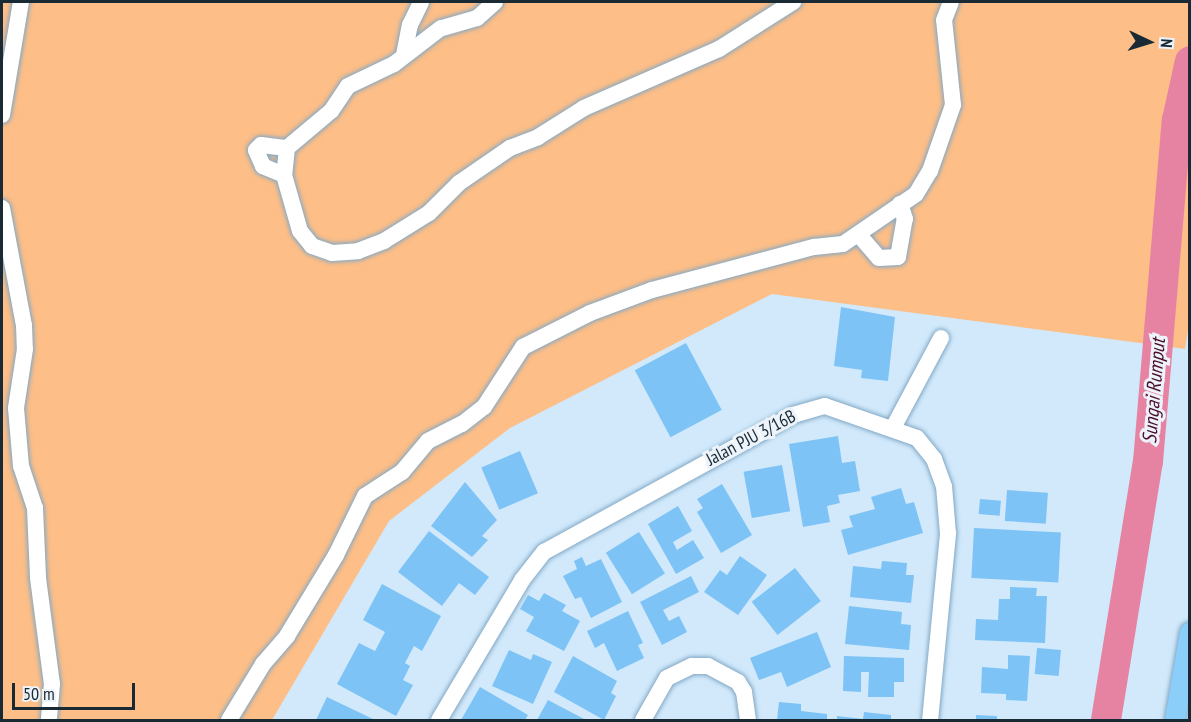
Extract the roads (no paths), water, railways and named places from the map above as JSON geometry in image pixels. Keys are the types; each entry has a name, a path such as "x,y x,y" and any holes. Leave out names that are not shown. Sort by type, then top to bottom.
{"main road":[{"path":"1175,720 1190,632"},
{"path":"1187,720 1190,696"}],"street":[{"path":"2,115 21,2"},
{"path":"404,55 410,25 422,2"},
{"path":"495,2 477,18 441,28 394,64 348,86 332,111 287,148 284,174 300,231 312,246 332,253 369,247 429,213 459,183 510,148 538,137 584,108 719,49 793,2"},
{"path":"229,720 263,664 287,636 336,555 365,496 402,472 428,441 462,424 484,407 523,347 557,328 632,297 699,276 843,244 859,235 879,216 916,194 930,171 953,105 944,20 951,2"},
{"path":"284,174 264,166 256,150 261,145 287,148"},
{"path":"859,235 879,258 898,257 905,219 900,204"},
{"path":"2,208 24,325 25,350 16,408 21,466 35,508 38,578 52,684 49,720"},
{"path":"893,428 941,338"},
{"name":"Jalan PJU 3/16B","path":"439,720 522,580 544,552 807,409 825,406 917,438 934,459 948,509 930,720"},
{"path":"643,720 667,678 692,666 708,666 738,682 744,692 748,720"}],"waterway":[{"name":"Sungai Rumput","path":"1106,720 1148,462 1177,120 1190,61"}]}
